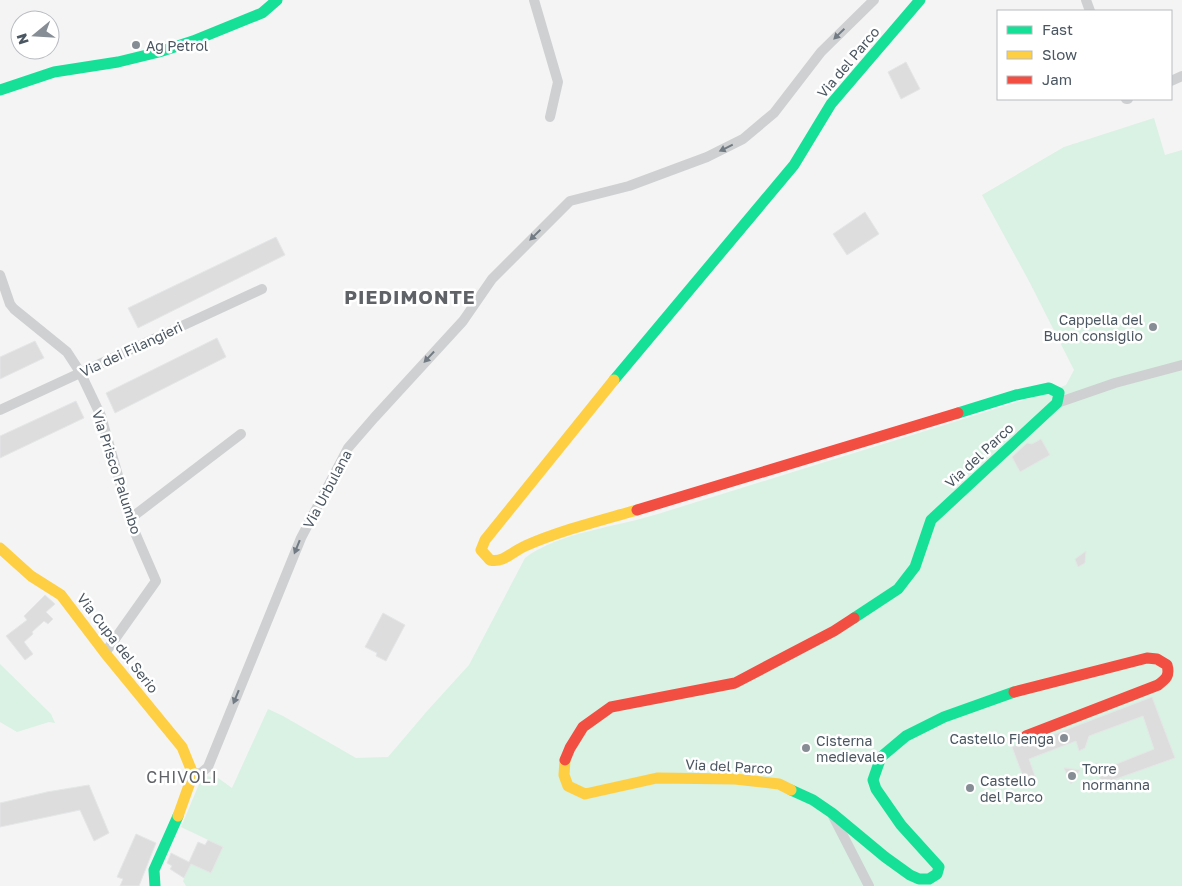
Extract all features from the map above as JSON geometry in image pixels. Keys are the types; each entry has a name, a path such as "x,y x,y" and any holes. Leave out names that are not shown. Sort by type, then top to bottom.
{"street":[{"path":"0,90 54,72 168,50 262,13 277,0"},
{"path":"534,0 558,82 550,117"},
{"name":"Via Urbulana","path":"193,774 201,773 208,767 301,538 348,448 463,321 492,279 570,201 629,186 707,157 743,140 774,113 821,52 874,0"},
{"name":"Via del Parco","path":"920,0 830,104 794,165 571,431 485,540 481,550 485,557 494,562 502,560 521,548 545,538 1016,394 1049,388 1059,393 1057,403"},
{"name":"Via Prisco Palumbo","path":"0,276 10,304 14,309 67,352 80,372 100,416 131,518 156,581 105,653"},
{"name":"Via dei Filangieri","path":"0,410 262,289"},
{"name":"Via del Parco","path":"1026,736 1158,684 1167,678 1169,672 1167,666 1157,659 1147,658 1011,693 954,712 931,722 905,736 884,752 873,772 874,787 898,822 939,867 937,874 929,879 919,879 910,875 832,813 812,800 779,784 735,779 657,778 585,794 568,786 564,775 564,761 583,727 611,708 735,683 834,631 898,589 915,567 931,520 1057,403 1115,382 1182,365"},
{"path":"131,518 242,434"},
{"name":"Via Cupa del Serio","path":"0,548 31,576 61,594 105,653 182,747 193,774"},
{"path":"156,886 154,870 179,814 193,774"},
{"path":"832,813 869,886"}],"green space":[{"path":"1154,118 1165,155 1182,150 1182,886 186,886 183,881 191,863 211,873 223,847 181,827 200,782 206,776 218,778 232,788 268,709 356,758 388,757 469,665 525,558 539,549 571,536 642,519 1046,393 1066,385 1074,370 1030,283 982,195 1064,147"},
{"path":"0,664 51,714 55,723 49,722 17,732 0,722"}],"building":[{"path":"906,62 920,89 901,99 888,72"},
{"path":"865,212 879,234 847,255 833,234"},
{"path":"276,237 285,255 138,328 128,308"},
{"path":"217,338 226,357 115,413 106,393"},
{"path":"35,341 44,358 0,379 0,357"},
{"path":"76,401 84,418 0,458 0,436"},
{"path":"1041,439 1050,455 1020,472 1012,457 1027,443 1032,444"},
{"path":"1086,551 1085,563 1078,567 1075,559"},
{"path":"45,595 55,604 46,612 53,619 48,624 44,621 24,642 33,654 25,660 6,636 27,620 24,616"},
{"path":"383,613 405,625 386,661 376,656 377,653 365,647"},
{"name":"Castello Fienga","path":"1152,697 1175,758 1102,784 1095,763 1114,765 1154,749 1143,716 1089,736 1085,748 1079,751 1076,741 1029,759 1036,779 1025,782 1012,747 1021,743 1029,744"},
{"name":"Torre normanna","path":"1064,768 1080,770 1071,784"},
{"path":"89,785 109,833 94,841 80,810 0,827 0,803"},
{"path":"136,834 156,843 139,886 120,886 123,879 117,877"},
{"path":"208,840 223,847 211,873 191,864 184,878 170,869 172,866 167,863 171,853 189,862 198,842 205,845"}],"traffic: fast":[{"path":"0,90 54,72 118,62 193,41 262,13 277,0"},
{"path":"614,380 794,165 831,104 920,0"},
{"path":"854,618 898,589 915,567 931,520 1057,403 1059,393 1049,388 1016,395 958,413"},
{"path":"791,790 813,800 832,813 910,875 919,879 929,879 937,874 939,867 901,825 876,789 873,780 881,757 906,736 944,717 1014,692"},
{"path":"155,886 154,870 178,816"}],"traffic: slow":[{"path":"614,380 485,540 481,550 490,560 500,560 525,546 552,535 637,510"},
{"path":"0,548 31,576 61,595 105,653 182,747 193,774 178,816"},
{"path":"565,760 564,775 568,786 585,794 657,778 735,779 779,784 791,790"}],"traffic: jam":[{"path":"637,510 958,413"},
{"path":"565,760 583,727 611,707 735,683 834,631 854,618"},
{"path":"1014,692 1147,658 1157,659 1167,665 1167,677 1158,685 1026,736"}],"place":[{"name":"Ag Petrol","path":"136,45"},
{"name":"Cappella del Buon consiglio","path":"1153,327"},
{"name":"Castello Fienga","path":"1064,738"},
{"name":"Cisterna medievale","path":"806,748"},
{"name":"Torre normanna","path":"1072,776"},
{"name":"Castello del Parco","path":"970,788"}],"district":[{"name":"PIEDIMONTE","path":"410,296"},
{"name":"CHIVOLI","path":"182,777"}]}
